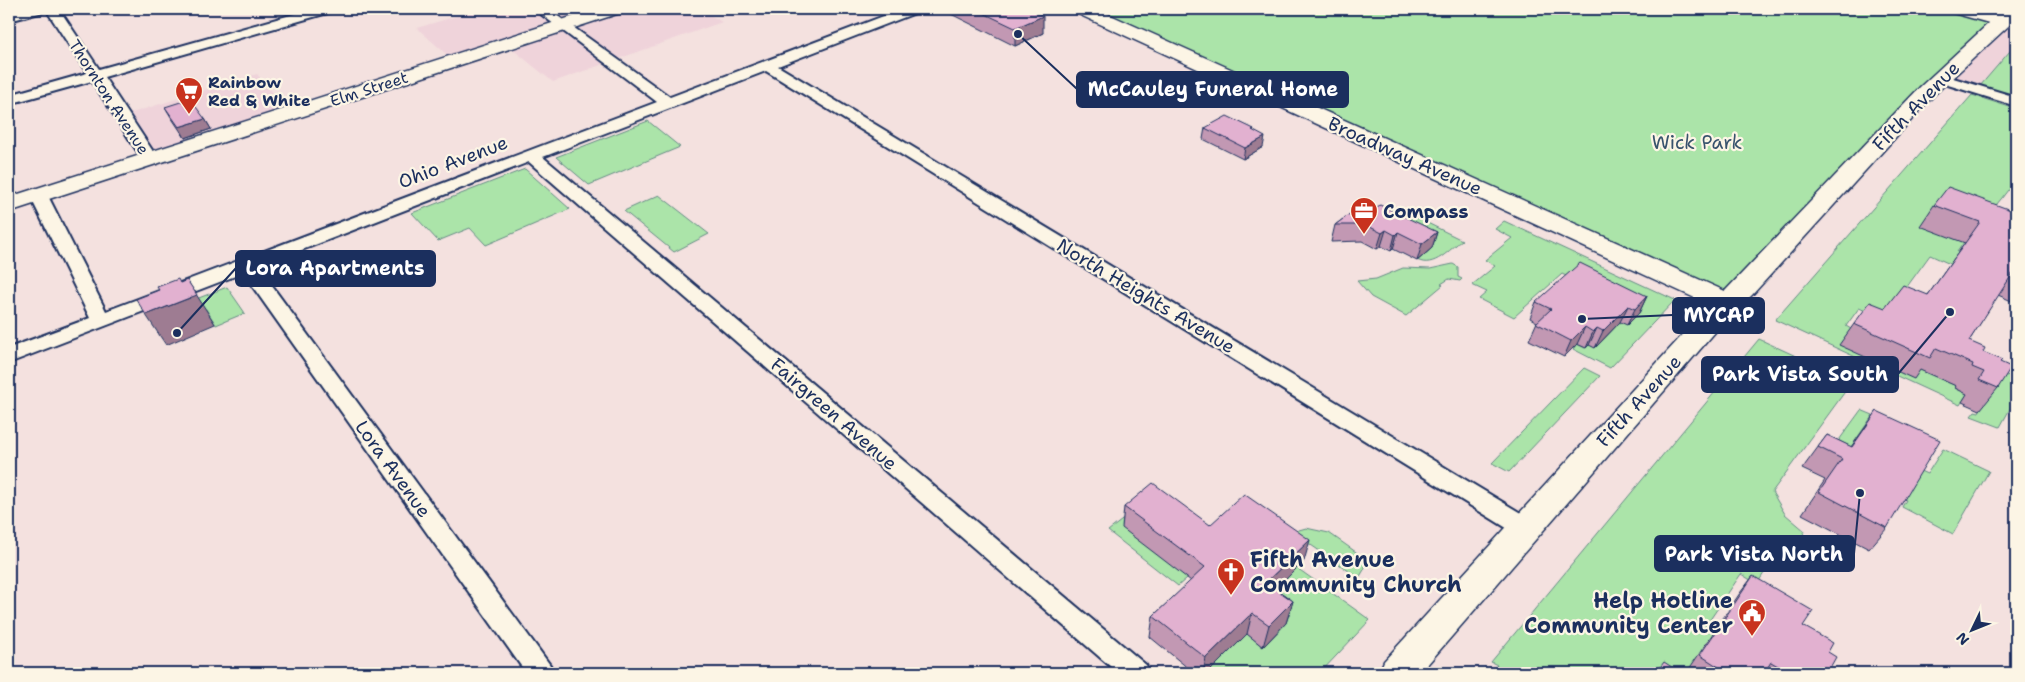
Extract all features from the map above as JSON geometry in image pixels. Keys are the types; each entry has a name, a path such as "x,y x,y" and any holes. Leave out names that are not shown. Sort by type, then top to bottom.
{"street":[{"path":"9,17 42,9"},
{"name":"Thornton Avenue","path":"52,9 150,159"},
{"path":"9,100 326,9"},
{"path":"540,9 668,102"},
{"name":"Elm Street","path":"9,206 614,9"},
{"name":"Ohio Avenue","path":"9,356 912,9"},
{"name":"Broadway Avenue","path":"1082,9 1728,303"},
{"path":"1958,9 2009,15"},
{"name":"Fifth Avenue","path":"1397,673 1728,303 1940,78 2009,15"},
{"name":"North Heights Avenue","path":"767,65 1526,528"},
{"path":"1940,78 2016,102"},
{"name":"Fairgreen Avenue","path":"531,155 1137,673"},
{"path":"39,196 101,320"},
{"name":"Lora Avenue","path":"246,264 541,673"}],"shaded area":[{"path":"480,9 700,9 722,22 553,82 506,44 454,61 417,28"},
{"path":"2016,9 2016,102 1940,78 2002,21"},
{"path":"257,74 291,114 150,159 122,116"}],"green space":[{"name":"Wick Park","path":"1082,9 1959,9 2002,21 1728,303"},
{"path":"2016,44 2016,97 1980,86"},
{"path":"1972,95 2016,109 2016,174 2012,180 2016,181 2014,183 2016,184 2016,193 2008,190 1957,252 1961,254 1950,264 1930,255 1898,299 1880,317 1859,308 1846,326 1920,370 1956,386 1955,388 1967,394 1960,405 1775,320"},
{"path":"648,121 680,147 589,185 556,157"},
{"path":"525,169 570,209 486,245 470,228 438,241 412,213"},
{"path":"659,195 709,234 674,252 624,211"},
{"path":"1395,207 1462,240 1436,260 1423,262 1417,260 1378,220"},
{"path":"1504,221 1675,300 1610,368 1573,349 1577,344 1585,348 1589,345 1595,347 1625,304 1562,274 1514,317 1479,299 1487,292 1472,285 1495,266 1485,260 1512,238 1495,229"},
{"path":"1453,264 1458,267 1458,277 1462,279 1460,281 1449,279 1441,284 1443,285 1406,316 1371,297 1357,281 1376,279 1403,268 1430,269"},
{"path":"227,287 245,313 216,325 206,309 150,317"},
{"path":"1759,339 1852,382 1772,492 1785,514 1805,531 1799,542 1788,536 1757,584 1741,574 1703,630 1714,632 1690,673 1490,673 1497,665 1491,662"},
{"path":"1957,355 2007,376 2010,373 2016,375 2014,391 2016,398 2000,427 1971,416 1975,411 1979,412 1993,388"},
{"path":"1584,368 1600,376 1509,472 1492,463"},
{"path":"1861,410 1873,415 1836,469 1823,462"},
{"path":"1943,449 1989,471 1953,534 1902,507 1906,500 1901,498 1918,470 1927,474"},
{"path":"1145,502 1187,578 1178,586 1108,531"},
{"path":"1306,528 1329,533 1363,557 1365,568 1359,578 1292,532"},
{"path":"1297,568 1370,620 1320,673 1208,673 1247,634 1263,647 1261,604"}],"building":[{"path":"975,9 1029,9 1043,16 1015,28"},
{"path":"190,99 205,119 179,127 165,107"},
{"path":"1227,116 1254,129 1252,130 1265,137 1245,148 1205,128"},
{"path":"1948,187 2016,212 2016,275 2013,273 1969,341 1985,348 1983,352 2002,360 2000,362 2011,367 1998,388 1979,380 1984,372 1972,367 1973,364 1936,348 1930,358 1854,324 1870,302 1885,308 1903,285 1928,295 1980,222 1934,205"},
{"path":"1363,204 1377,207 1380,205 1437,232 1422,244 1398,232 1395,235 1386,230 1382,233 1366,225 1335,225"},
{"path":"1580,263 1647,296 1635,309 1628,306 1603,331 1597,328 1593,332 1585,327 1571,341 1536,323 1551,309 1536,302"},
{"path":"178,279 180,283 187,280 197,295 146,315 136,299 159,290 157,287"},
{"path":"1877,411 1940,440 1887,528 1819,492 1842,459 1818,447 1827,435 1852,447"},
{"name":"Fifth Avenue Community Church","path":"1153,483 1210,525 1244,494 1310,540 1266,582 1293,601 1269,625 1252,613 1206,658 1153,616 1205,567 1124,507"},
{"name":"Help Hotline Community Center","path":"1753,576 1813,611 1803,626 1833,643 1828,652 1836,657 1827,673 1790,673 1771,662 1764,673 1728,673 1700,655"},
{"path":"1664,662 1681,673 1656,673"}],"place":[{"name":"McCauley Funeral Home","path":"1018,34"},
{"name":"Rainbow Red & White","path":"189,115"},
{"name":"Compass","path":"1364,235"},
{"name":"Park Vista South","path":"1950,312"},
{"name":"MYCAP","path":"1582,319"},
{"name":"Lora Apartments","path":"177,333"},
{"name":"Park Vista North","path":"1860,493"},
{"name":"Fifth Avenue Community Church","path":"1231,596"},
{"name":"Help Hotline Community Center","path":"1752,637"}]}
